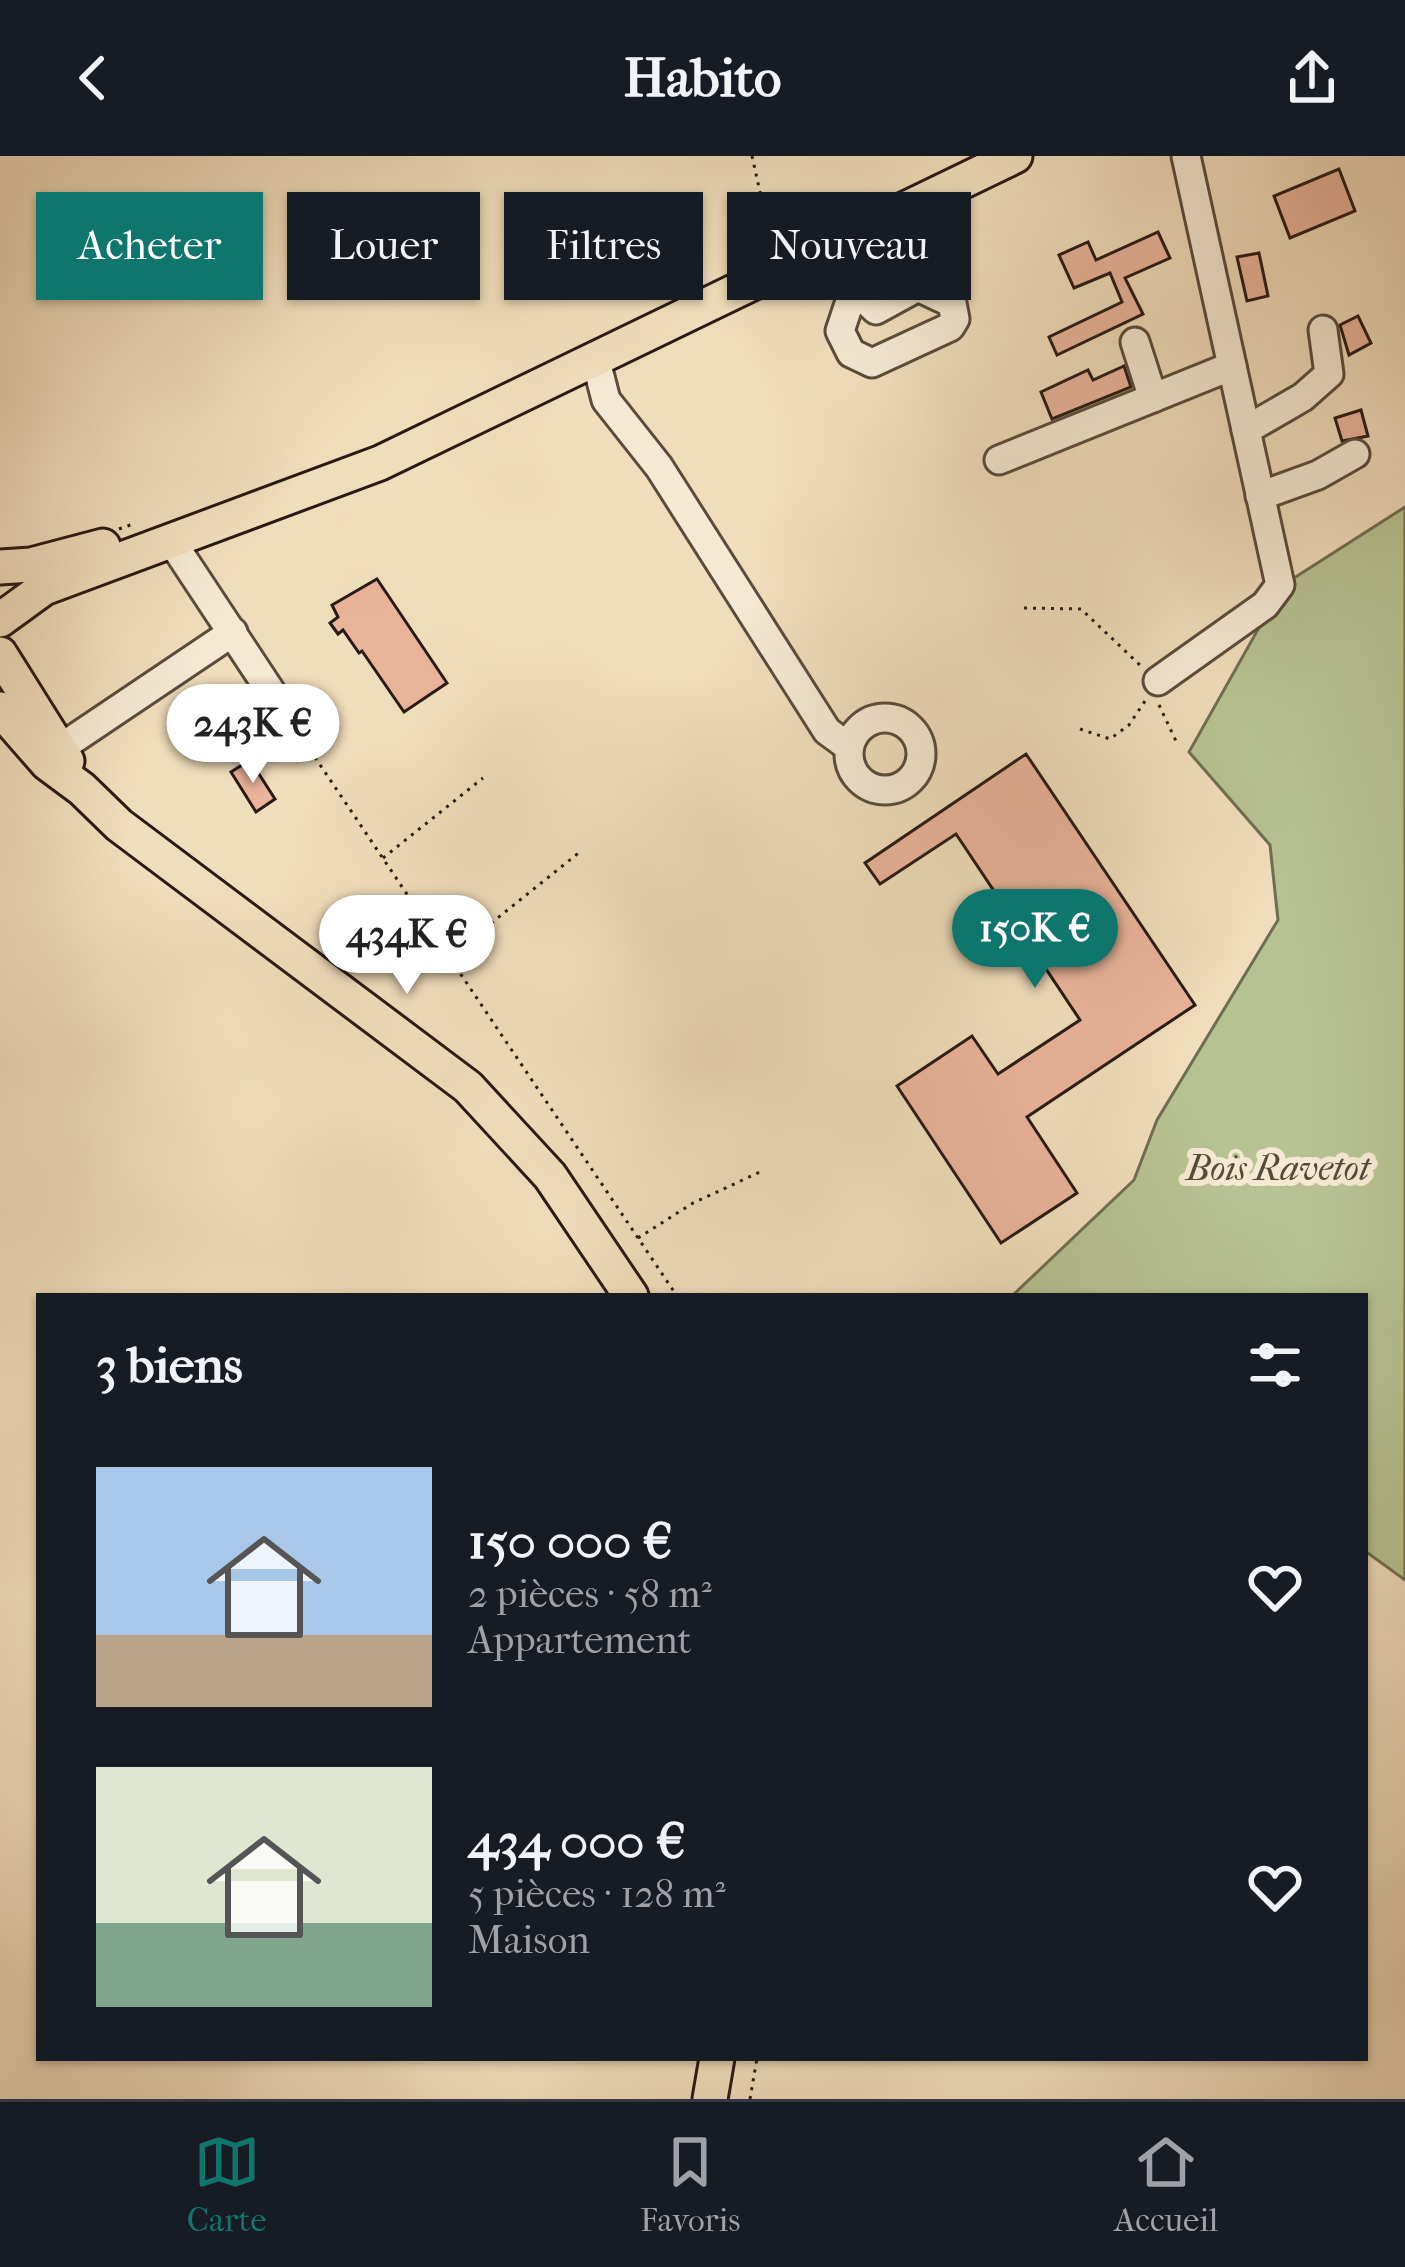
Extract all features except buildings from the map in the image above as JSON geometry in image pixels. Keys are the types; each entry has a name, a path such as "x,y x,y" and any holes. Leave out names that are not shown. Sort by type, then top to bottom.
{"main road":[{"path":"899,192 974,156"},
{"path":"0,620 44,588 323,487 596,361 1015,156"},
{"path":"0,568 31,565 112,543 316,470 727,274"},
{"path":"0,654 82,789"},
{"path":"0,709 46,763 173,868 467,1087 550,1176 630,1293"}],"street":[{"path":"959,192 1030,156"},
{"path":"1158,681 1265,604 1280,585 1186,156"},
{"path":"649,334 802,268 819,271 859,301 881,359"},
{"path":"863,300 825,323 823,331 844,371 852,375 950,328 955,320 952,303 946,300"},
{"path":"1246,430 1303,398 1329,374 1323,330"},
{"path":"1135,342 1153,398"},
{"path":"596,361 606,400"},
{"path":"999,460 1232,366"},
{"path":"564,376 606,400 658,467 827,731 849,747"},
{"path":"1260,496 1318,475 1355,454"},
{"path":"172,542 287,716"},
{"path":"59,749 233,632"}],"path":[{"path":"752,156 760,192"},
{"path":"1024,608 1081,609 1158,681 1163,720 1176,741"},
{"path":"1080,728 1110,739 1129,725 1158,681"},
{"path":"287,716 675,1293"},
{"path":"382,859 483,778"},
{"path":"447,958 581,851"},
{"path":"637,1239 693,1203 760,1172"},
{"path":"750,2099 756,2061"}],"green space":[{"name":"Bois Ravetot","path":"1405,507 1405,1580 1368,1553 1368,1293 1015,1293 1134,1180 1157,1120 1278,920 1270,845 1189,752 1283,585"}]}
